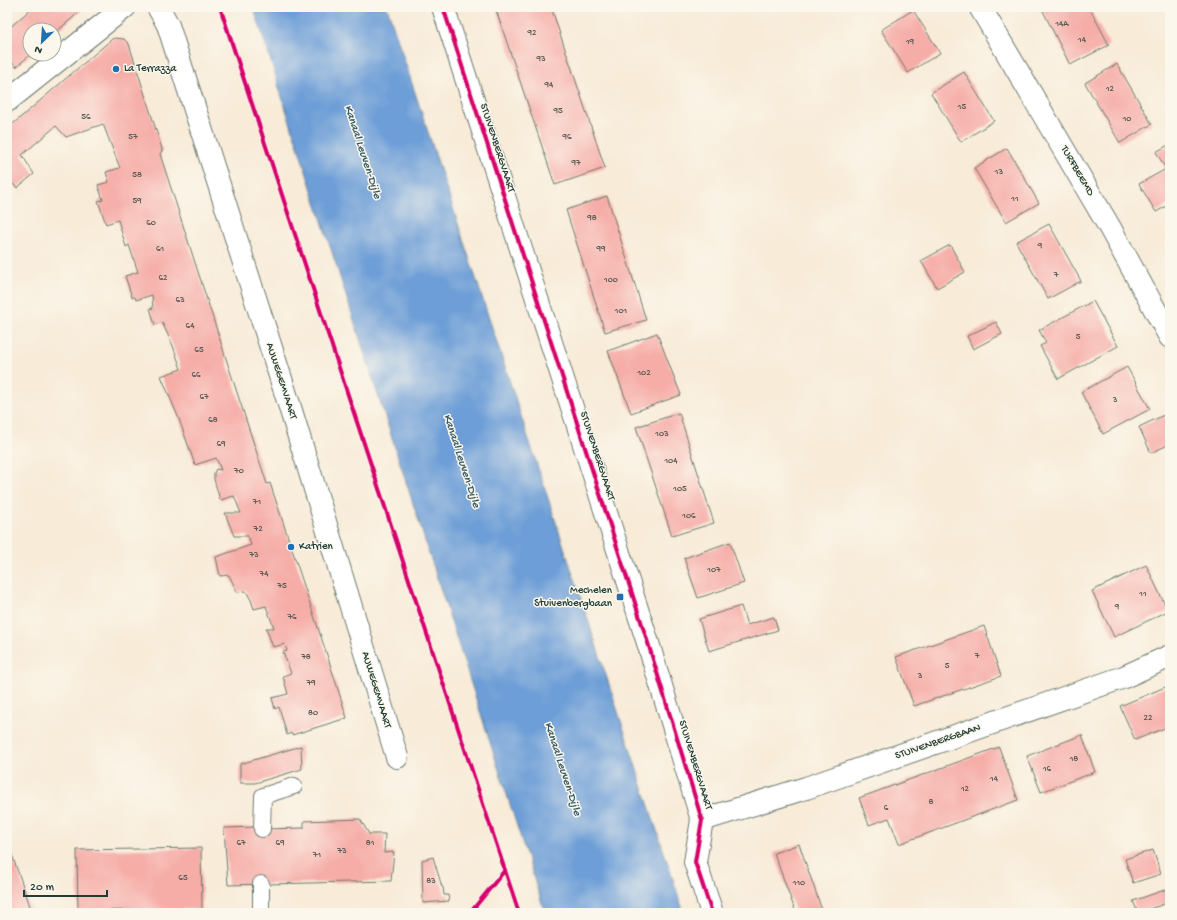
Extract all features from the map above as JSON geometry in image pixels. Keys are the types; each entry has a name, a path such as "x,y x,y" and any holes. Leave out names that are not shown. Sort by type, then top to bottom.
{"street":[{"path":"7,101 125,7"},
{"name":"AUWEGEMVAART","path":"158,7 168,25 286,396 397,757"},
{"name":"STUIVENBERGVAART","path":"443,7 645,636 702,820 695,862 712,913"},
{"name":"TURFBEEMD","path":"980,7 1110,228 1170,337"},
{"name":"STUIVENBERGBAAN","path":"702,820 806,788 1117,680 1170,656"}],"lane":[{"path":"262,829 263,796 294,786"},
{"path":"261,913 262,884"}],"water":[{"name":"Kanaal Leuven-Dijle","path":"253,7 387,7 684,913 545,913"}],"pier":[{"path":"251,7 253,7 278,85 276,86"}],"building":[{"path":"33,7 85,7 62,27 62,22 22,22 22,62 16,67 7,56 7,30"},
{"path":"495,7 551,7 605,168 555,185"},
{"path":"1041,7 1089,7 1109,45 1070,65"},
{"path":"913,10 940,53 908,73 881,30"},
{"path":"115,38 124,39 129,44 162,149 160,154 231,374 267,484 270,483 347,718 292,735 291,733 287,735 279,707 275,709 272,698 288,694 283,676 291,673 283,652 287,651 285,644 273,647 266,628 274,628 266,606 254,609 246,591 237,592 229,575 220,576 216,557 251,545 248,536 234,536 225,513 241,513 234,496 220,500 214,479 216,469 221,470 216,458 195,465 179,419 161,376 181,369 173,346 162,322 155,325 150,308 153,309 152,295 136,300 135,297 132,297 125,276 138,272 129,245 126,247 118,220 106,224 98,201 103,200 98,185 109,182 106,172 120,168 103,124 66,137 56,126 22,155 34,174 17,188 7,178 7,129"},
{"path":"1117,64 1152,124 1120,143 1085,83"},
{"path":"964,72 994,121 961,142 931,93"},
{"path":"1170,144 1170,204 1156,212 1139,184 1166,169 1156,152"},
{"path":"1007,148 1039,203 1006,222 974,168"},
{"path":"607,196 646,320 605,332 566,210"},
{"path":"1049,224 1081,281 1048,299 1016,242"},
{"path":"950,245 965,272 937,288 921,261"},
{"path":"1093,301 1118,346 1058,379 1040,346 1046,343 1039,330"},
{"path":"996,322 1002,334 973,349 967,336"},
{"path":"657,333 681,395 631,413 608,351"},
{"path":"1127,367 1150,409 1103,434 1081,392"},
{"path":"679,413 714,523 672,536 636,427"},
{"path":"1164,415 1170,428 1170,444 1151,453 1139,427"},
{"path":"730,542 744,583 698,598 684,558"},
{"path":"1146,565 1168,611 1114,637 1092,591"},
{"path":"741,606 747,625 774,617 778,630 709,651 699,619"},
{"path":"984,626 1001,676 914,706 896,657"},
{"path":"1170,685 1170,726 1135,740 1120,706"},
{"path":"1082,735 1095,772 1041,792 1027,756"},
{"path":"301,746 302,769 255,783 240,783 240,764"},
{"path":"999,747 1018,800 899,844 889,818 869,825 859,798"},
{"path":"360,819 369,834 385,834 384,853 394,852 391,881 228,885 224,828 304,828 304,821"},
{"path":"7,841 22,883 32,912 7,913"},
{"path":"799,844 823,913 796,913 774,853"},
{"path":"201,848 202,909 78,911 77,850"},
{"path":"1153,850 1161,874 1133,883 1125,859"},
{"path":"433,857 443,887 444,895 448,895 449,901 423,903 422,860"},
{"path":"1170,888 1170,902 1138,913 1133,901"}],"cycle path":[{"path":"220,7 519,913"},
{"path":"443,7 648,643 702,820 695,862 712,913"},
{"path":"470,913 505,870"}],"place":[{"name":"La Terrazza","path":"116,69"},
{"name":"Katrien","path":"291,547"},
{"name":"Mechelen Stuivenbergbaan","path":"620,597"}]}
